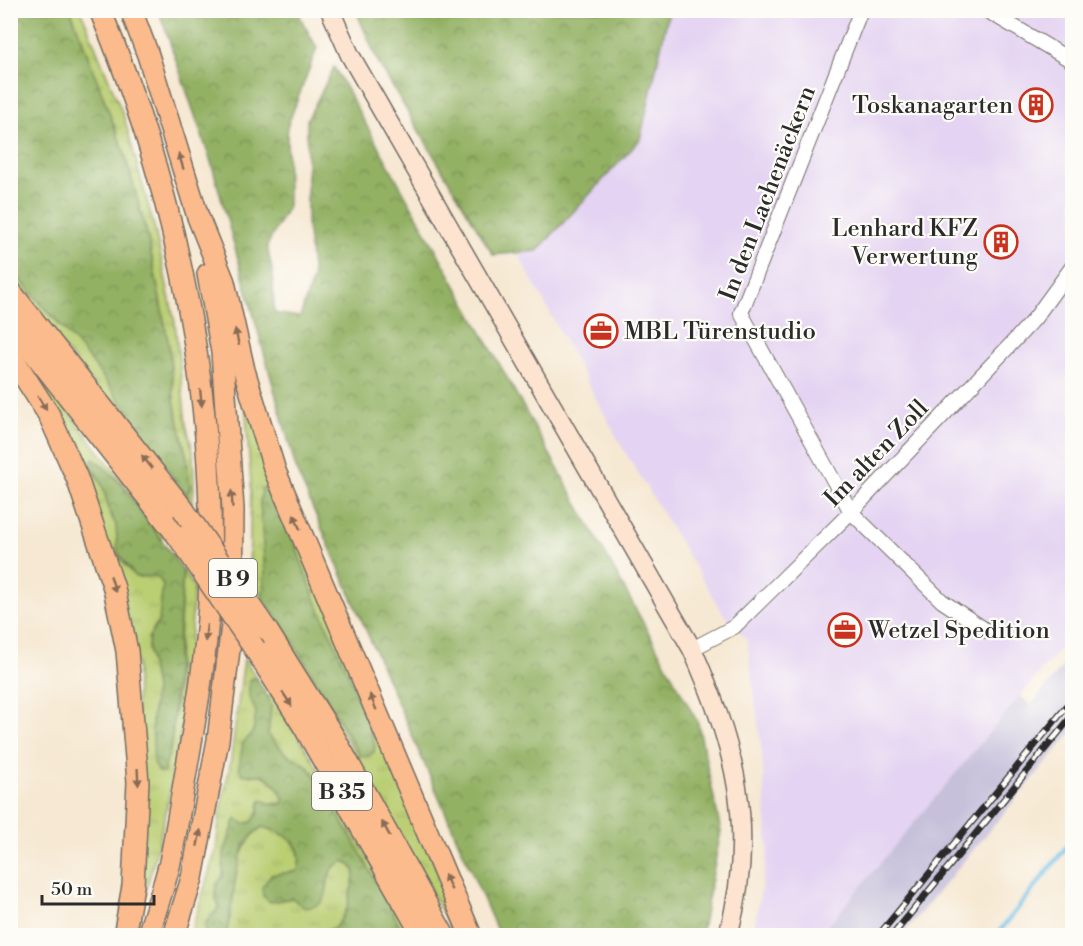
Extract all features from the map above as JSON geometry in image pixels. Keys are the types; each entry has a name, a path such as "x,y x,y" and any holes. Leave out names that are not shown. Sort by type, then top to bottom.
{"highway":[{"path":"89,10 123,66"},
{"name":"B 9","path":"100,10 123,66 155,162 178,257 195,343 206,449 210,532 209,605 200,693 169,864 148,936"},
{"name":"B 9","path":"131,10 148,55 198,217 222,352 233,509 232,625 218,740 192,878 174,936"},
{"path":"198,217 224,282 244,370 275,471 471,936"},
{"path":"10,291 183,509 266,629 335,739 444,936"},
{"name":"B 35","path":"10,322 178,536 255,649 305,728 423,936"},
{"path":"10,354 49,415 77,478 114,588 127,651 138,782 133,886 124,936"}],"main road":[{"path":"330,10 350,55 692,649 709,686 728,740 740,804 739,890 728,936"}],"street":[{"name":"In den Lachenäckern","path":"861,10 741,312 851,512 942,601 987,631"},
{"path":"986,10 1072,61"},
{"name":"Im alten Zoll","path":"692,649 734,627 851,512 1035,318 1072,267"}],"shaded area":[{"path":"669,11 1072,11 1072,634 820,935 753,935 768,850 762,753 747,640 724,615 622,447 517,252 537,251 640,140"},
{"path":"1072,655 1072,732 902,935 820,935 1020,696 1031,705"}],"green space":[{"path":"10,11 71,11 125,155 148,238 169,346 174,401 187,459 190,486 187,497 102,376 11,268"},
{"path":"71,11 81,11 124,117 155,230 175,323 186,424 193,451 192,503 187,497 190,486 187,459 174,401 169,346 148,238 125,155"},
{"path":"159,11 299,11 317,48 287,127 288,206 267,246 273,275 274,313 300,317 313,277 307,224 307,120 334,67 698,723 721,831 701,935 499,935 297,472 212,165"},
{"path":"356,11 669,11 640,140 537,251 493,255 379,64"},
{"path":"10,269 89,358 145,434 163,464 159,467 11,281"},
{"path":"34,369 164,535 161,539 122,485 99,462 91,467 103,487 116,525 120,559 136,577 157,576 163,584 159,620 149,637 148,647 155,688 152,722 164,771 171,747 176,700 183,570 194,587 191,635 177,754 165,815 136,929 133,928 137,665"},
{"path":"245,401 464,935 454,935 370,780 277,628 281,626 296,647 360,756 368,756 375,746 368,718 315,599 280,503 260,501 265,574 262,598 249,580 251,484"},
{"path":"94,459 122,485 183,570 171,747 163,773 159,772 154,764 152,722 155,688 148,647 149,637 159,620 163,584 157,576 136,577 118,553 116,525 103,487 90,463"},
{"path":"262,488 269,489 277,496 315,599 368,718 375,746 374,752 368,756 360,756 296,647 262,598 265,574 260,501"},
{"path":"244,659 257,679 249,680 256,720 239,767 250,776 259,775 268,778 284,800 281,804 260,802 258,814 252,822 244,824 235,821 224,854 223,877 216,885 215,896 219,906 205,935 190,936 216,849"},
{"path":"251,678 257,679 271,706 268,735 286,754 305,764 313,773 355,843 405,935 318,935 337,926 347,909 355,872 352,866 345,861 336,865 331,872 323,901 316,905 305,908 292,898 270,902 263,896 262,887 271,875 298,871 300,861 299,853 292,840 262,827 251,837 239,862 225,935 205,935 205,927 210,916 219,906 215,892 216,886 223,877 224,854 235,821 237,819 244,824 252,822 258,814 262,800 275,805 281,804 284,800 269,779 262,775 242,774 239,767 243,743 253,732 256,712 249,696"},
{"path":"272,694 310,755 412,935 405,935 355,843 313,773 305,764 286,754 268,735 271,706 268,697"},
{"path":"262,827 278,832 291,840 299,853 298,871 271,875 270,902 293,898 297,902 327,888 329,875 337,865 345,861 353,868 355,884 350,900 339,923 331,930 318,936 225,936 239,863 251,837"}],"waterway":[{"path":"996,936 1072,840"}],"railway":[{"path":"878,936 1072,700"},
{"path":"892,936 1072,716"}],"place":[{"name":"Toskanagarten","path":"1036,105"},
{"name":"Lenhard KFZ Verwertung","path":"1001,242"},
{"name":"MBL Türenstudio","path":"601,331"},
{"name":"Wetzel Spedition","path":"845,630"}]}
